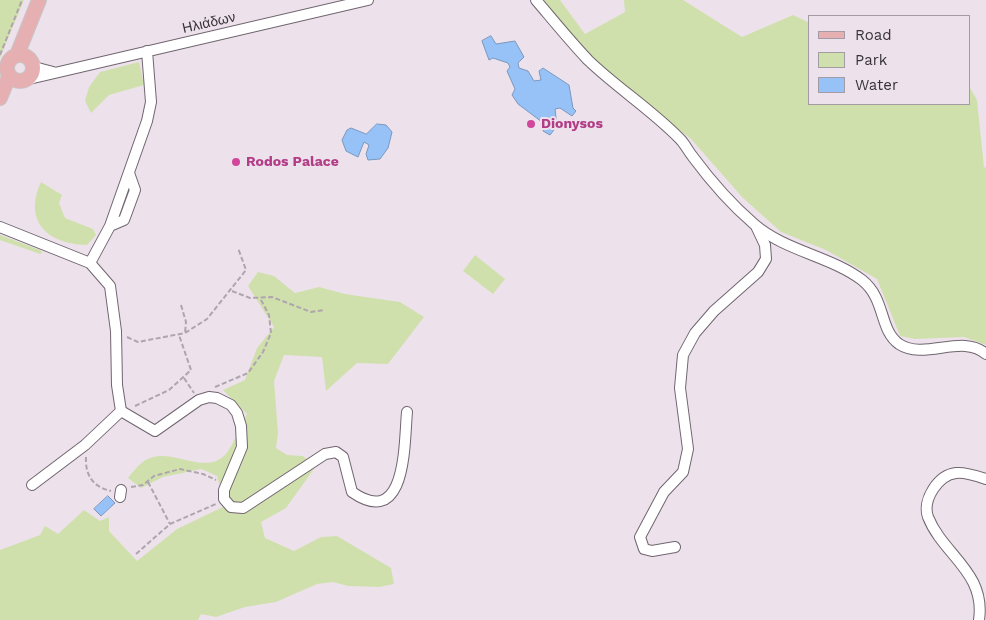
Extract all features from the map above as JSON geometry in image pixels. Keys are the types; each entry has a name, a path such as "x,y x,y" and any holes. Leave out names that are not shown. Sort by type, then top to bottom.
{"main road":[{"path":"17,72 39,0"}],"street":[{"name":"Ηλιάδων","path":"17,72 57,72 368,0"},
{"path":"536,0 588,60 681,140 699,165 755,225 765,244 766,259 758,272 714,311 695,333 683,355 680,388 688,449 683,472 664,492 640,537 644,549 652,552 675,547"},
{"path":"90,263 110,226 147,121 150,92 147,51"},
{"path":"755,225 861,280 878,298 889,334 906,348 920,350 964,346 981,350 986,354"},
{"path":"0,227 90,263 110,286 116,331 117,385 121,411"},
{"path":"121,411 155,431 204,398 231,405 237,412 241,426 242,447 224,492 231,507 243,508 325,454 336,452 343,457 352,492 364,500 377,502 388,499 393,494 401,475 407,412"},
{"path":"32,485 85,445 121,411"},
{"path":"979,620 983,608 976,582 928,516 928,503 933,489 944,478 956,473 986,479"}],"path":[{"path":"0,55 22,0"},
{"path":"116,331 138,342 185,333 207,319 223,297 232,290 246,270 238,248"},
{"path":"232,290 250,298 272,297 311,312 324,310"},
{"path":"184,378 204,398 216,385 248,373 263,352 271,333 269,316 260,298"},
{"path":"181,305 186,322 185,333"},
{"path":"121,411 153,399 184,378 191,370 179,335"},
{"path":"85,445 87,450 86,467 90,479 104,489 121,493 148,482 154,476 180,469 203,474 224,492 170,524 136,554"},
{"path":"148,482 170,524"}],"green space":[{"path":"0,0 24,0 0,58"},
{"path":"535,0 560,0 585,34 625,12 624,0 683,0 742,37 793,15 808,22 808,105 971,105 971,90 977,100 984,168 986,166 986,345 964,337 915,339 900,336 877,279 826,250 781,232 743,198 691,139 592,61"},
{"path":"139,62 144,85 109,95 91,113 85,101 89,87 100,72"},
{"path":"41,182 62,195 59,203 65,218 93,229 96,235 87,245 73,244 60,240 42,228 37,219 35,208 36,196"},
{"path":"0,235 40,250 42,253 40,254 0,240"},
{"path":"475,255 505,279 493,294 463,271"},
{"path":"258,272 274,276 295,293 319,287 345,294 400,302 424,317 388,364 357,363 326,391 322,357 284,355 274,381 278,433 276,448 287,455 303,456 316,466 286,508 261,522 265,538 294,551 321,537 337,536 391,568 394,584 379,587 348,586 333,582 317,584 276,602 245,607 216,617 201,614 198,620 0,620 0,550 40,535 45,526 58,534 84,510 100,521 109,517 109,531 137,561 177,529 225,506 217,476 201,469 163,477 141,488 128,478 144,461 154,457 175,457 207,463 216,461 228,451 247,414 223,390 245,380 257,348 274,327 248,286"}],"water":[{"path":"491,36 496,44 515,41 524,57 518,63 519,68 528,71 534,81 541,80 539,71 543,68 569,85 573,108 576,111 572,116 560,108 555,109 557,126 550,135 543,131 546,125 518,104 512,95 515,89 507,71 510,67 508,63 493,58 489,60 482,41"},
{"path":"377,124 386,125 392,132 388,148 380,159 368,160 366,154 369,145 364,142 358,157 346,151 342,140 347,130 351,128 366,134"},
{"path":"108,496 115,503 101,516 94,509"}],"place":[{"name":"Dionysos","path":"531,124"},
{"name":"Rodos Palace","path":"236,162"}]}
